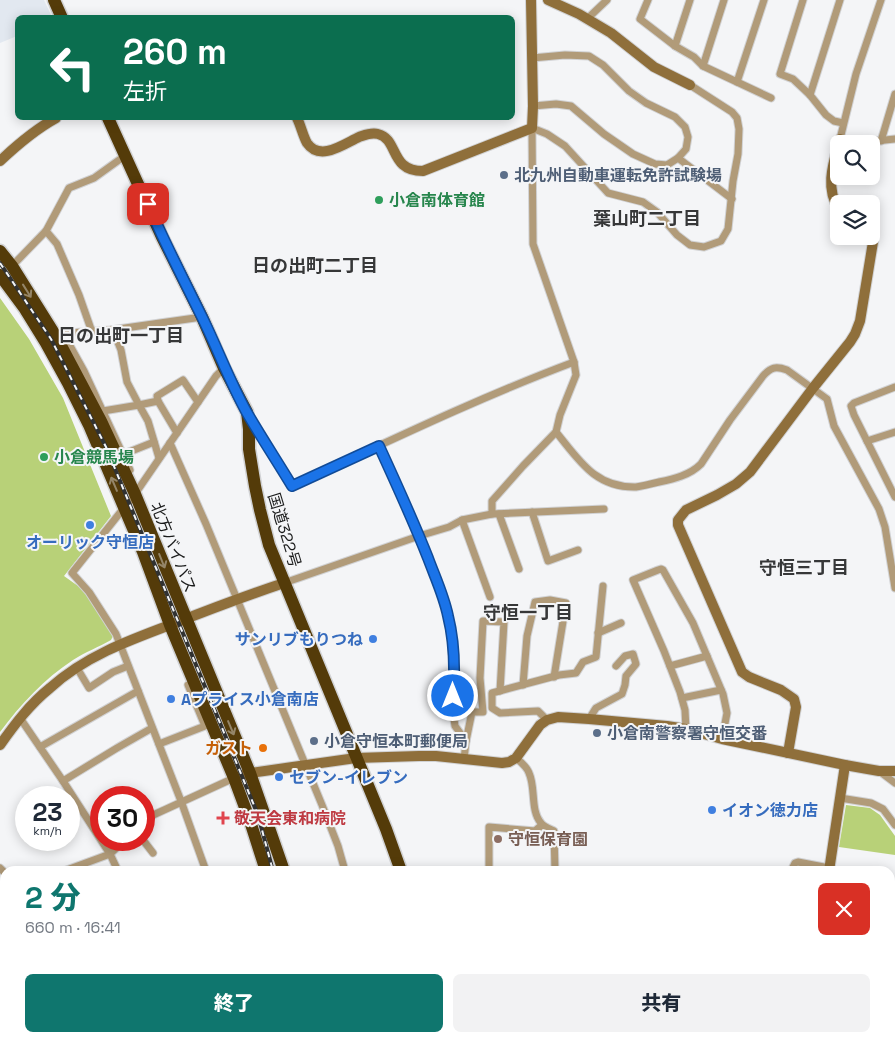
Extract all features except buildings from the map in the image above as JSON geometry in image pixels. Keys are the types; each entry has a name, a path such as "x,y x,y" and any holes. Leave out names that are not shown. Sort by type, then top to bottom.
{"highway":[{"path":"54,0 61,15"},
{"name":"国道322号","path":"109,120 162,237 247,412 249,449 260,510 269,545 386,829 399,866"},
{"name":"北方バイパス","path":"0,251 12,266 56,339 137,491 186,619 250,773 282,866"},
{"name":"北方バイパス","path":"0,276 25,309 56,339 68,383 89,426 143,552 184,660 234,778 264,866"}],"street":[{"path":"519,568 495,514 492,501 556,432 560,415 576,375 574,362 533,244 531,0"},
{"path":"299,120 306,142 312,149 319,152 327,152 367,134 377,133 384,136 398,160 413,171 423,171 532,128 547,134 565,146 608,193 643,202 657,212 677,235 690,245 704,247 721,241 728,229 738,154 739,129 737,118 732,112 690,85 654,67 611,33 548,0"},
{"path":"587,19 607,0"},
{"path":"648,0 640,19 675,46 694,57 703,66 771,98"},
{"path":"675,46 690,0"},
{"path":"703,66 724,0"},
{"path":"737,82 764,0"},
{"path":"803,0 780,74 793,79 810,95 826,115 834,121 843,123"},
{"path":"810,95 840,0"},
{"path":"841,135 856,74 881,0"},
{"path":"532,58 565,55 589,56 603,65 629,91 646,104 675,117 685,126 688,137 686,149 678,158 667,165 655,164 633,154 604,134 571,106 556,104 533,106"},
{"path":"895,94 881,141 895,138"},
{"path":"0,161 53,120"},
{"path":"12,266 46,231 69,188 94,178 126,156"},
{"path":"678,158 732,198"},
{"path":"46,231 57,244 79,295 92,332"},
{"path":"788,753 796,707 794,699 781,690 749,677 742,672 678,525 678,520 686,510 723,492 750,472 850,342 860,321 873,245"},
{"path":"137,491 124,454 84,371 56,339 69,333 111,330 202,317"},
{"path":"111,330 121,350 128,382 148,421 159,458"},
{"path":"247,412 292,486 528,380 574,362"},
{"path":"204,866 116,634 89,592 72,573 137,491 216,376 224,368"},
{"path":"556,432 586,469 610,483 637,487 686,475 701,464 730,420 763,376 774,368 787,370 827,399 834,426 879,509 885,527 895,588"},
{"path":"177,433 157,396 183,380 198,402"},
{"path":"895,387 854,403 851,406 895,497"},
{"path":"103,411 158,401"},
{"path":"867,441 895,432"},
{"path":"124,454 154,442"},
{"path":"170,443 237,599 338,846 344,866"},
{"path":"379,446 419,536 448,616 454,680 453,712 455,726 466,740"},
{"path":"887,480 895,478"},
{"path":"0,745 32,703 51,686 92,658 119,644 284,582 449,527 462,520 495,514 604,509"},
{"path":"532,512 548,561 578,550"},
{"path":"462,520 490,597"},
{"path":"686,730 682,698 633,580 661,569 693,623 721,690 727,713 722,739"},
{"path":"548,720 538,711 500,713 492,708 492,693 576,673 583,662 596,657 603,586"},
{"path":"523,685 527,636 535,602 550,600 566,603 554,677"},
{"path":"464,760 472,712 484,712 480,678 484,621 504,622 500,691"},
{"path":"598,633 621,623"},
{"path":"589,719 596,708 622,694 626,676 636,664 633,654 625,656 616,666"},
{"path":"670,666 707,656"},
{"path":"159,744 205,726 180,666 184,660"},
{"path":"76,668 89,688 113,672 128,666"},
{"path":"682,698 721,690"},
{"path":"40,747 138,692"},
{"path":"155,814 234,778 250,773 305,765 356,758 436,756 502,764 516,758 540,725 558,717 667,726 845,765 879,771 895,771"},
{"path":"20,718 63,781 110,854 116,866"},
{"path":"63,781 152,728"},
{"path":"516,758 528,770 532,779 536,813 540,823 554,831 555,866"},
{"path":"830,866 845,765"},
{"path":"879,771 895,783"},
{"path":"840,798 871,803 883,809 895,825"},
{"path":"489,866 489,827 535,831 542,825"},
{"path":"78,866 110,854 113,851"},
{"path":"794,866 798,862 814,866"}],"shaded area":[{"path":"0,0 44,0 51,15 15,15 15,37 0,43"}],"green space":[{"name":"小倉競馬場","path":"0,298 29,339 63,398 111,516 64,576 85,591 113,636 111,640 78,657 52,675 25,702 0,732"},
{"path":"846,805 870,808 880,815 895,836 895,855 839,847"}],"railway":[{"path":"0,263 51,339 106,447 258,815 272,866"}],"place":[{"name":"北九州自動車運転免許試験場","path":"504,175"},
{"name":"小倉南体育館","path":"379,200"},
{"name":"小倉競馬場","path":"44,457"},
{"name":"オーリック守恒店","path":"90,525"},
{"name":"サンリブもりつね","path":"373,639"},
{"name":"Aプライス小倉南店","path":"171,699"},
{"name":"小倉南警察署守恒交番","path":"597,733"},
{"name":"小倉守恒本町郵便局","path":"314,741"},
{"name":"ガスト","path":"263,748"},
{"name":"セブン-イレブン","path":"279,777"},
{"name":"イオン徳力店","path":"712,810"},
{"name":"敬天会東和病院","path":"223,818"},
{"name":"守恒保育園","path":"498,839"}],"district":[{"name":"葉山町二丁目","path":"647,219"},
{"name":"日の出町二丁目","path":"315,266"},
{"name":"日の出町一丁目","path":"121,336"},
{"name":"守恒三丁目","path":"804,568"},
{"name":"守恒一丁目","path":"528,613"}],"route":[{"path":"148,204 224,368 247,412 292,486 379,446 419,536 448,616 454,680 453,696"}]}
